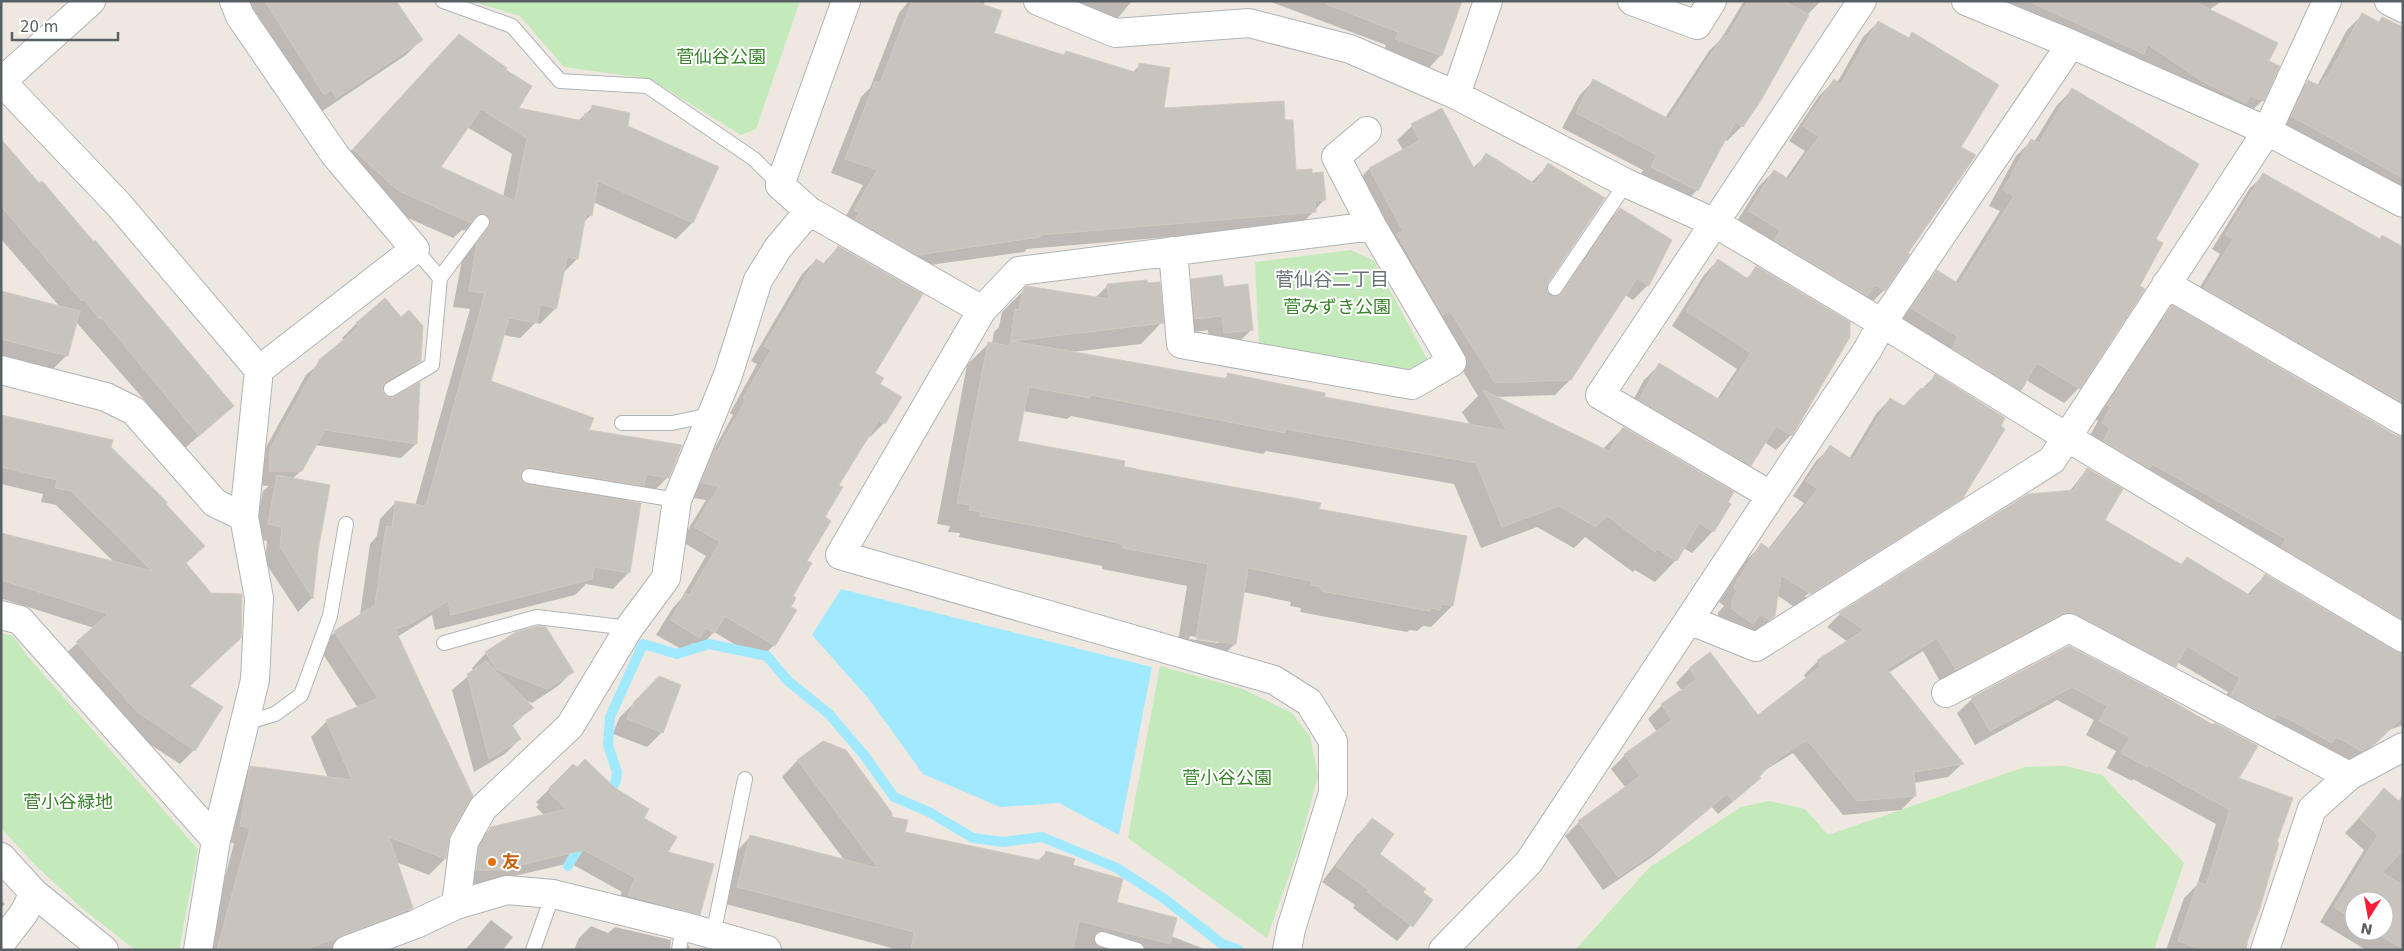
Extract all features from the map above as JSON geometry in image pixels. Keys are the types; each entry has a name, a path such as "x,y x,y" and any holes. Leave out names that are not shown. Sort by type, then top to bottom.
{"street":[{"path":"91,1 2,82 119,205 259,370 244,517 259,598 255,680 216,840 198,950"},
{"path":"234,1 240,16 335,155 415,249 259,370"},
{"path":"846,1 780,185 809,211 982,310"},
{"path":"1038,1 1115,33 1253,12 1350,49 1456,95 1626,183 1715,223 2068,438 2403,638"},
{"path":"1456,95 1488,1"},
{"path":"1632,1 1697,25 1712,1"},
{"path":"1770,495 1600,395 1862,1"},
{"path":"1966,1 2071,44 2266,131 2403,204"},
{"path":"1689,620 1756,647 2052,460 2266,131 2327,1"},
{"path":"2388,1 2403,8"},
{"path":"1443,950 1529,862 1868,349 1882,323 2071,44"},
{"path":"1174,251 1181,344 1412,385 1452,362 1372,226 1336,157 1367,132"},
{"path":"456,905 464,842 483,808 570,726 629,628 666,578 677,500 710,415 728,375 758,280 778,248 809,211"},
{"path":"1287,950 1291,928 1333,793 1333,742 1309,702 1274,680 840,555 982,310 1019,271 1372,226"},
{"path":"2166,284 2403,421"},
{"path":"1,370 106,397 134,411 215,503 244,517"},
{"path":"1,615 20,620 216,840"},
{"path":"1946,693 2070,628 2349,776"},
{"path":"2265,950 2312,809 2349,776 2402,747"},
{"path":"1,857 34,893 104,950"},
{"path":"347,950 416,924 456,905 507,890 553,894 681,938 713,934 766,950"},
{"path":"1,943 24,913 34,893"}],"lane":[{"path":"443,1 512,26 560,81 647,86 754,159 780,185"},
{"path":"1555,288 1626,183"},
{"path":"391,389 432,365 440,278 482,222"},
{"path":"415,249 440,278"},
{"path":"622,423 672,423 710,415"},
{"path":"529,476 677,500"},
{"path":"245,723 275,714 301,695 330,616 346,524"},
{"path":"444,643 537,617 629,628"},
{"path":"713,934 745,779"},
{"path":"533,950 553,894"},
{"path":"1102,939 1137,950"}],"green space":[{"name":"菅仙谷公園","path":"471,1 800,1 756,129 741,135 650,79 564,67 520,16"},
{"name":"菅みずき公園","path":"1351,250 1374,261 1429,362 1407,376 1259,347 1255,262"},
{"name":"菅小谷緑地","path":"1,633 13,636 28,657 198,849 179,950 135,950 83,909 35,865 1,828"},
{"name":"菅小谷公園","path":"1160,666 1243,689 1292,713 1310,737 1318,775 1299,848 1267,938 1128,838"},
{"path":"2066,766 2102,775 2184,863 2154,950 1575,950 1650,867 1741,807 1769,801 1805,809 1828,835 2025,767"}],"water":[{"path":"841,589 1152,667 1119,835 1059,803 1000,807 923,774 868,698 812,635"}],"building":[{"path":"265,1 396,1 423,40 336,98 331,90 324,95"},
{"path":"912,1 973,1 1002,11 994,33 1064,55 1066,51 1138,73 1139,63 1170,68 1164,108 1284,101 1285,120 1293,120 1296,170 1312,169 1312,173 1323,172 1326,200 1315,201 1316,212 1040,235 1040,237 917,255 855,219 859,213 854,210 877,170 845,159 875,81 880,83"},
{"path":"1326,1 1462,1 1442,56 1396,39 1398,32 1326,4"},
{"path":"1748,1 1784,1 1809,15 1760,102 1743,127 1735,122 1698,191 1651,167 1657,155 1576,113 1593,79 1669,119 1724,34 1727,37"},
{"path":"2028,1 2193,1 2278,43 2269,61 2280,66 2264,101 2250,96 2246,103 2202,81 2148,45 2144,54"},
{"path":"2362,13 2379,22 2382,17 2403,27 2403,178 2291,116 2308,80 2320,86 2325,77 2327,78"},
{"path":"1878,21 1909,38 1912,32 1999,85 1961,147 1976,155 1908,253 1910,254 1885,291 1875,285 1867,296 1774,240 1780,230 1748,211 1774,170 1789,179 1819,136 1803,126 1834,79 1841,84"},
{"path":"459,34 507,68 506,70 532,86 519,108 583,121 585,113 591,114 592,105 630,113 628,126 719,167 693,223 598,181 592,216 586,214 578,259 567,257 557,308 540,305 537,323 509,318 491,381 594,418 589,430 682,445 669,478 646,474 644,486 530,467 525,468 520,474 521,480 528,485 641,503 630,573 594,567 592,579 451,615 448,601 408,625 395,629 473,796 450,835 446,859 389,837 413,908 305,950 217,950 250,828 240,826 250,766 352,780 326,720 378,698 334,631 375,605 386,526 392,527 395,501 426,506 485,293 469,291 477,243 491,224 488,215 478,214 471,223 397,190 353,149","holes":["481,109 527,138 515,201 441,167"]},
{"path":"2072,88 2199,164 2156,239 2163,243 2140,286 2145,289 2080,389 2037,363 2021,391 1952,348 1958,337 1911,308 1937,270 1959,284 2014,196 2003,190 2031,139 2039,143"},
{"path":"1442,108 1475,170 1486,153 1535,184 1548,163 1605,198 1548,283 1547,291 1551,295 1558,296 1562,293 1620,208 1672,240 1649,286 1637,278 1571,380 1495,383 1450,311 1443,315 1397,234 1403,231 1369,168 1420,140 1411,124"},
{"path":"1,139 39,183 42,181 94,242 95,240 234,406 199,436 102,318 100,319 83,299 82,301 1,206"},
{"path":"2263,173 2380,239 2382,235 2403,247 2403,403 2204,288 2233,239 2225,235"},
{"path":"838,246 923,294 875,373 884,378 880,384 902,397 885,424 879,420 839,485 843,487 825,517 831,521 807,561 812,563 793,596 796,598 791,607 797,610 775,646 725,616 715,633 705,628 700,638 670,620 686,593 689,595 720,542 694,527 719,486 701,483 714,451 717,451 746,400 743,398 771,350 764,346 816,259 826,265"},
{"path":"1718,259 1748,279 1756,266 1850,322 1850,337 1792,436 1776,426 1751,466 1639,400 1659,363 1720,400 1751,353 1686,311"},
{"path":"1222,275 1224,287 1248,284 1253,330 1224,333 1222,316 1195,319 1191,279"},
{"path":"1147,280 1148,283 1160,282 1164,323 1012,341 1228,379 1227,373 1325,393 1325,397 1507,431 1483,390 1609,451 1623,427 1734,492 1728,502 1731,504 1714,532 1699,523 1677,561 1657,549 1655,552 1607,516 1596,527 1559,506 1502,527 1476,463 1286,429 1285,433 1091,395 1090,398 1029,387 1018,441 1125,461 1124,467 1321,503 1319,509 1467,536 1453,606 1441,604 1440,610 1430,608 1430,611 1321,591 1321,587 1311,585 1311,581 1248,568 1236,644 1196,639 1208,564 1123,548 1123,545 1114,542 1048,528 980,516 981,512 969,510 970,505 957,503 988,342 1010,346 1015,309 1019,310 1023,290 1026,286 1109,299 1107,284"},
{"path":"1,291 80,311 68,356 1,339"},
{"path":"385,298 401,317 409,310 423,326 421,361 387,381 382,389 386,396 392,398 420,382 417,444 325,430 302,471 269,471 270,449 320,359 359,327 356,323"},
{"path":"2172,305 2395,435 2403,437 2403,620 2281,547 2286,539 2152,464 2150,468 2103,441 2110,428 2102,423 2111,407 2107,405"},
{"path":"1935,374 2005,418 2001,426 2005,429 1963,498 1811,594 1781,575 1775,616 1769,620 1760,614 1753,624 1732,609 1732,598 1737,591 1733,587 1761,543 1770,549 1818,489 1806,481 1830,445 1853,460 1890,398 1904,406 1920,389 1928,387"},
{"path":"1,415 113,440 111,447 168,503 164,502 205,546 186,563 211,593 242,594 241,638 190,686 223,707 195,751 137,712 76,642 108,614 1,580 1,533 152,571 71,491 55,488 57,480 1,467"},
{"path":"2087,468 2123,489 2105,520 2182,565 2187,557 2251,596 2265,574 2403,654 2403,717 2375,744 2362,751 2336,737 2332,743 2289,719 2277,714 2274,719 2230,696 2240,678 2187,646 2176,667 2069,612 1956,670 1937,638 1887,669 1964,764 1914,772 1916,796 1857,801 1807,740 1782,756 1758,776 1761,778 1733,801 1727,794 1667,843 1618,877 1578,821 1640,776 1624,754 1672,720 1661,704 1697,679 1689,668 1710,652 1758,715 1821,666 1817,660 1864,630 1839,613 2028,494 2074,490"},
{"path":"277,475 330,485 318,551 313,599 280,547 282,527 268,524"},
{"path":"538,626 546,627 574,672 547,689 496,669 485,652 516,632"},
{"path":"2069,646 2162,695 2213,725 2215,723 2258,746 2239,778 2293,798 2277,842 2279,843 2260,908 2244,950 2203,950 2178,941 2198,882 2206,885 2230,810 2148,765 2147,767 2121,753 2130,737 2099,721 2107,706 2072,687 1990,731 1971,698"},
{"path":"486,661 534,708 511,723 521,739 489,759 467,674"},
{"path":"659,676 681,685 663,733 627,719 634,702"},
{"path":"823,741 846,750 892,813 892,817 908,820 905,832 1043,861 1046,851 1075,859 1073,865 1123,879 1117,902 1177,918 1170,944 1079,921 1073,950 911,950 914,932 737,887 750,835 878,868 797,760"},
{"path":"585,759 615,788 649,809 644,818 677,837 668,852 714,864 700,915 628,895 635,878 584,850 500,870 476,870 479,847 491,827 566,809 549,793 552,790 549,788 573,764 577,767"},
{"path":"2384,788 2399,801 2403,795 2403,856 2400,853 2382,873 2403,885 2403,949 2390,941 2394,941 2394,891 2344,891 2344,913 2334,907 2378,835 2359,818"},
{"path":"1372,818 1394,834 1380,854 1426,889 1423,892 1433,900 1413,927 1367,892 1369,890 1336,866"}],"waterway":[{"path":"607,797 616,781 617,772 608,745 610,717 643,644 677,654 709,644 767,656 788,681 829,714 864,755 894,797 929,812 973,838 1003,842 1042,837 1117,868 1166,900 1222,944 1239,950"},
{"path":"568,866 583,840"}],"place":[{"name":"友","path":"492,862"}],"district":[{"name":"菅仙谷二丁目","path":"1332,279"}]}
